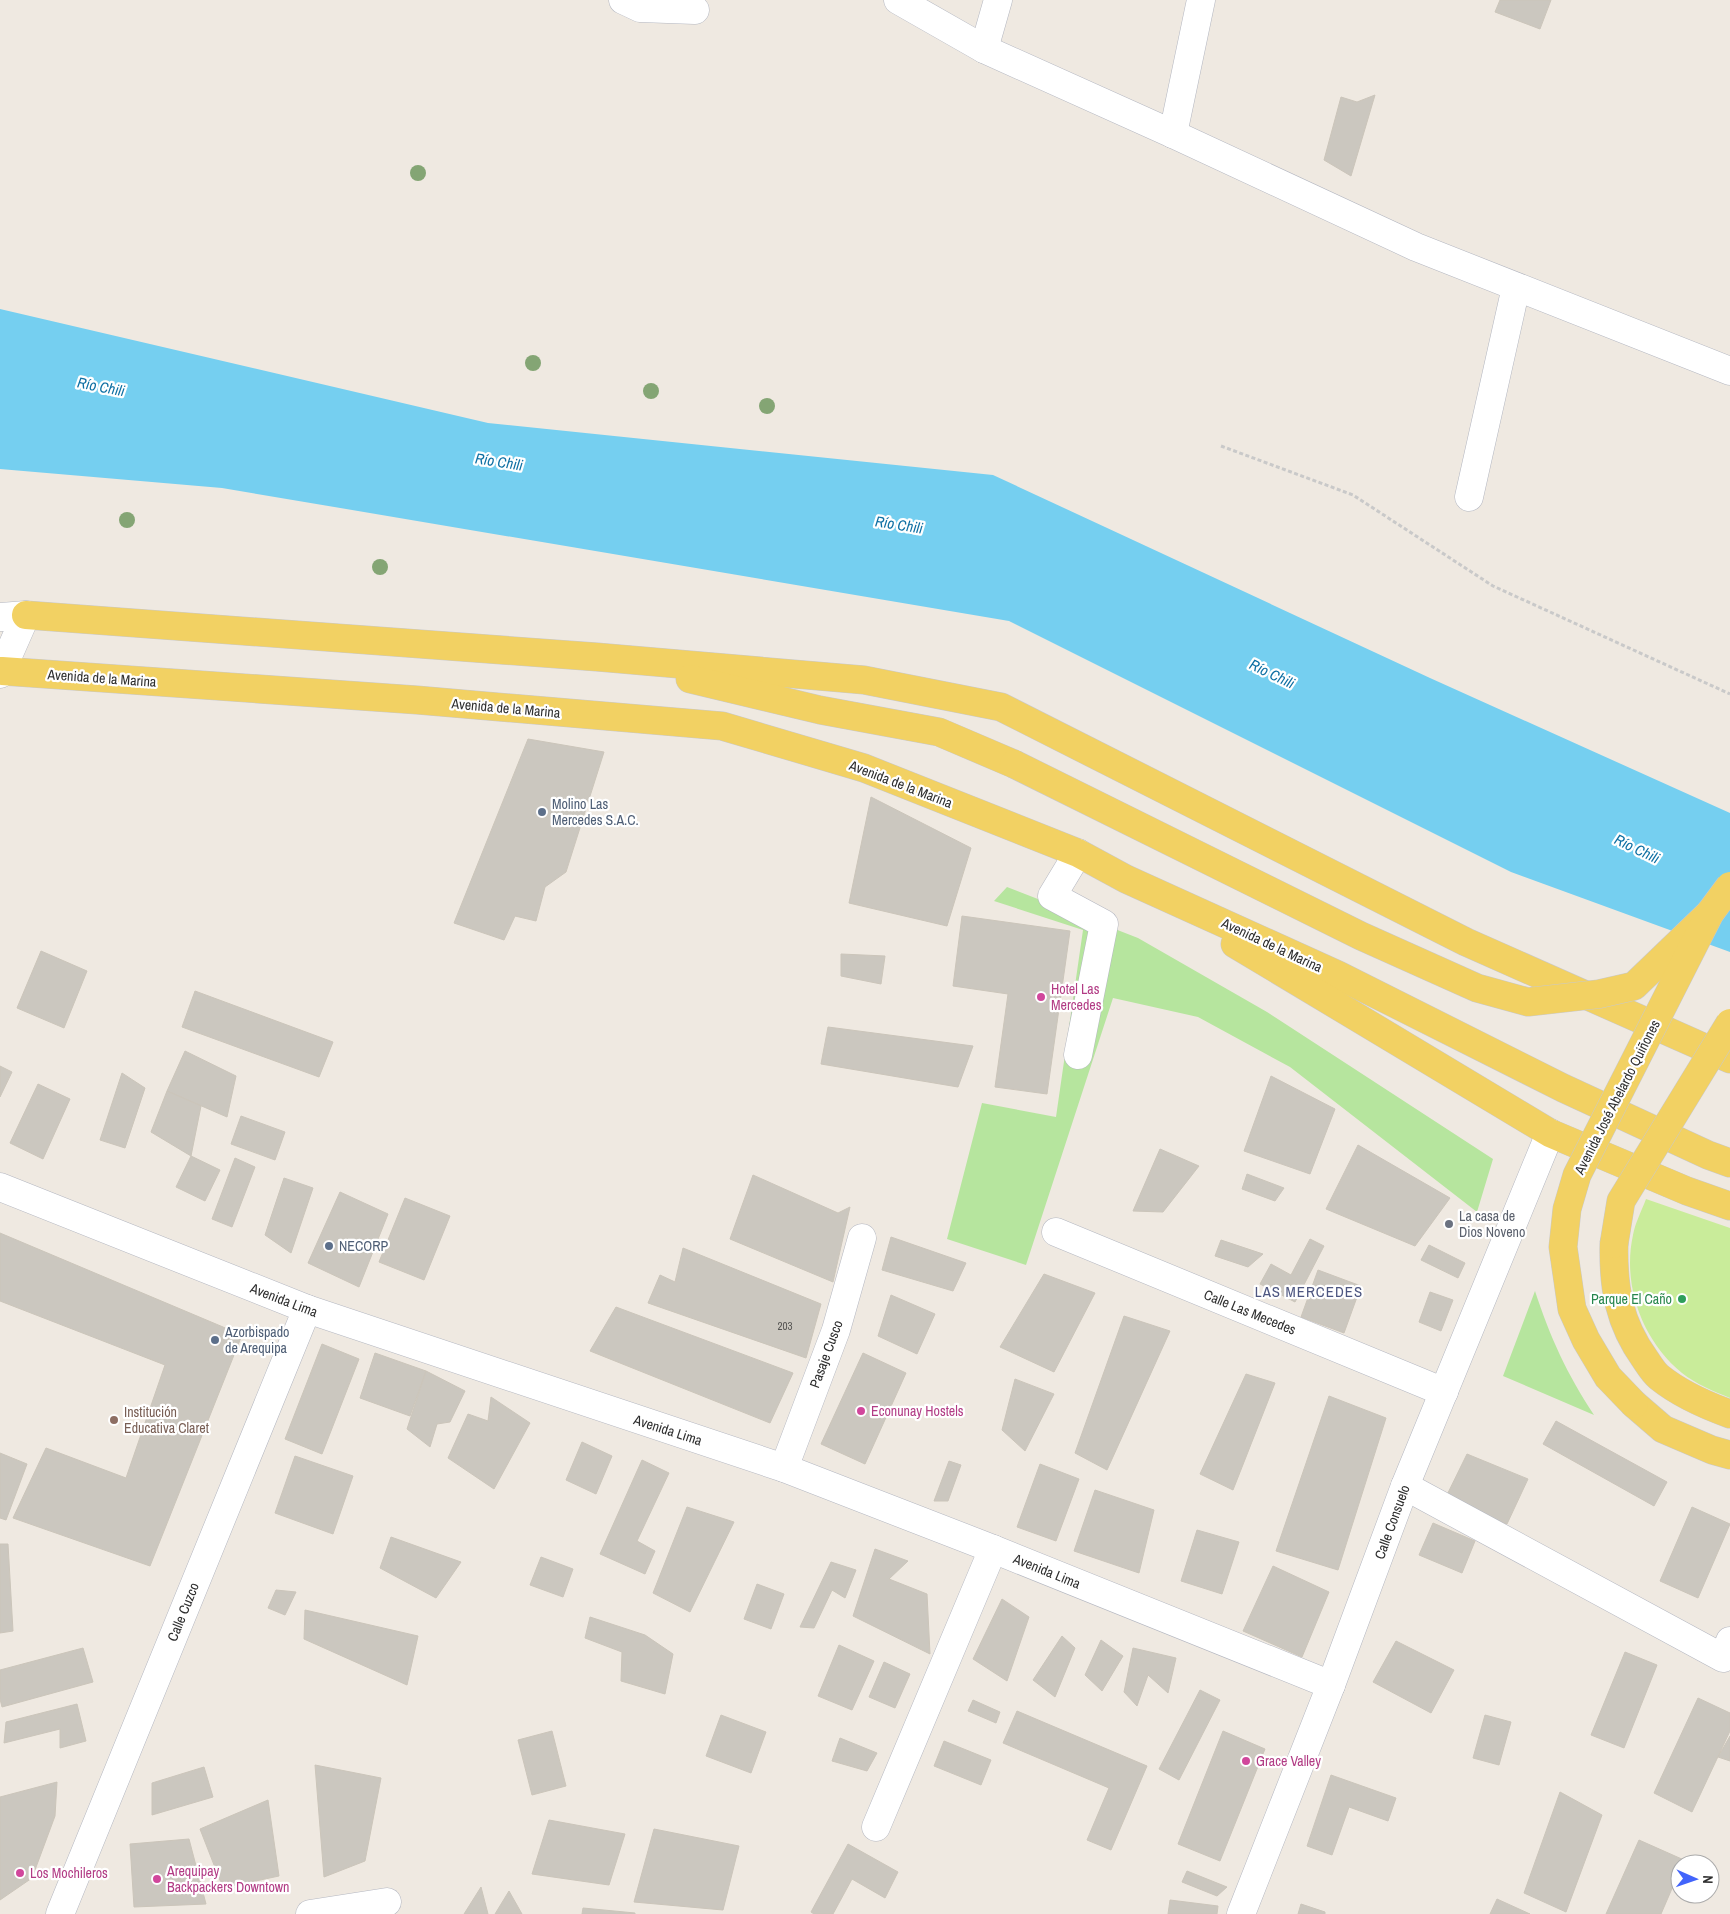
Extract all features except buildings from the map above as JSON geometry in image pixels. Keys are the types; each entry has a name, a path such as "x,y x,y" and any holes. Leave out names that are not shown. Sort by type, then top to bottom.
{"main road":[{"path":"13,616 597,657 864,680 1001,707 1466,942 1730,1059"},
{"path":"597,657 820,710 940,732 1014,764 1361,936 1477,988 1528,1002 1599,994 1634,986 1710,913"},
{"name":"Avenida de la Marina","path":"1,672 417,700 722,726 864,768 1078,853 1126,878 1338,975 1563,1088 1708,1155 1730,1163"},
{"path":"1126,878 1550,1133 1687,1191 1730,1206"},
{"name":"Avenida José Abelardo Quiñones","path":"1730,886 1710,913 1577,1175 1567,1209 1563,1247 1572,1309 1586,1340 1608,1377 1663,1430 1712,1450 1730,1455"},
{"path":"1730,1023 1621,1201 1614,1244 1614,1277 1620,1311 1634,1344 1658,1376 1700,1402 1730,1414"}],"street":[{"path":"623,0 640,8 695,10"},
{"path":"898,0 984,49 1416,247 1730,371"},
{"path":"984,49 998,0"},
{"path":"1173,134 1201,0"},
{"path":"1469,497 1516,287"},
{"path":"1,672 13,616"},
{"path":"1078,853 1052,896 1104,924 1078,1055"},
{"name":"Calle Consuelo","path":"1241,1914 1331,1685 1404,1486 1550,1133"},
{"name":"Avenida Lima","path":"0,1187 307,1310 784,1468 993,1549 1331,1685"},
{"name":"Calle Las Mecedes","path":"1056,1232 1444,1392"},
{"name":"Pasaje Cusco","path":"784,1468 836,1330 862,1238"},
{"name":"Calle Cuzco","path":"60,1914 307,1310"},
{"path":"1404,1486 1723,1658 1730,1641"},
{"path":"876,1827 993,1549"},
{"path":"310,1914 387,1902"}],"path":[{"path":"1221,446 1353,495 1493,586 1730,694"}],"green space":[{"path":"1007,887 1138,938 1267,1012 1493,1159 1477,1212 1290,1067 1198,1017 1113,998 1026,1265 947,1239 982,1103 1056,1117 1083,930 994,901"},
{"name":"Parque El Caño","path":"1646,1199 1730,1228 1730,1398 1693,1381 1668,1360 1656,1345 1638,1310 1630,1273 1630,1254 1634,1230"},
{"path":"1535,1291 1560,1355 1594,1415 1503,1376"}],"water":[{"name":"Río Chili","path":"0,309 488,423 993,475 1430,678 1730,813 1730,952 1511,872 1009,621 222,488 0,469"}],"place":[{"name":"Molino Las Mercedes S.A.C.","path":"542,812"},
{"name":"Hotel Las Mercedes","path":"1041,997"},
{"name":"La casa de Dios Noveno","path":"1449,1224"},
{"name":"NECORP","path":"329,1246"},
{"name":"Parque El Caño","path":"1682,1299"},
{"name":"Azorbispado de Arequipa","path":"215,1340"},
{"name":"Econunay Hostels","path":"861,1411"},
{"name":"Institución Educativa Claret","path":"114,1420"},
{"name":"Grace Valley","path":"1246,1761"},
{"name":"Los Mochileros","path":"20,1873"},
{"name":"Arequipay Backpackers Downtown","path":"157,1879"}],"district":[{"name":"LAS MERCEDES","path":"1309,1292"}]}
